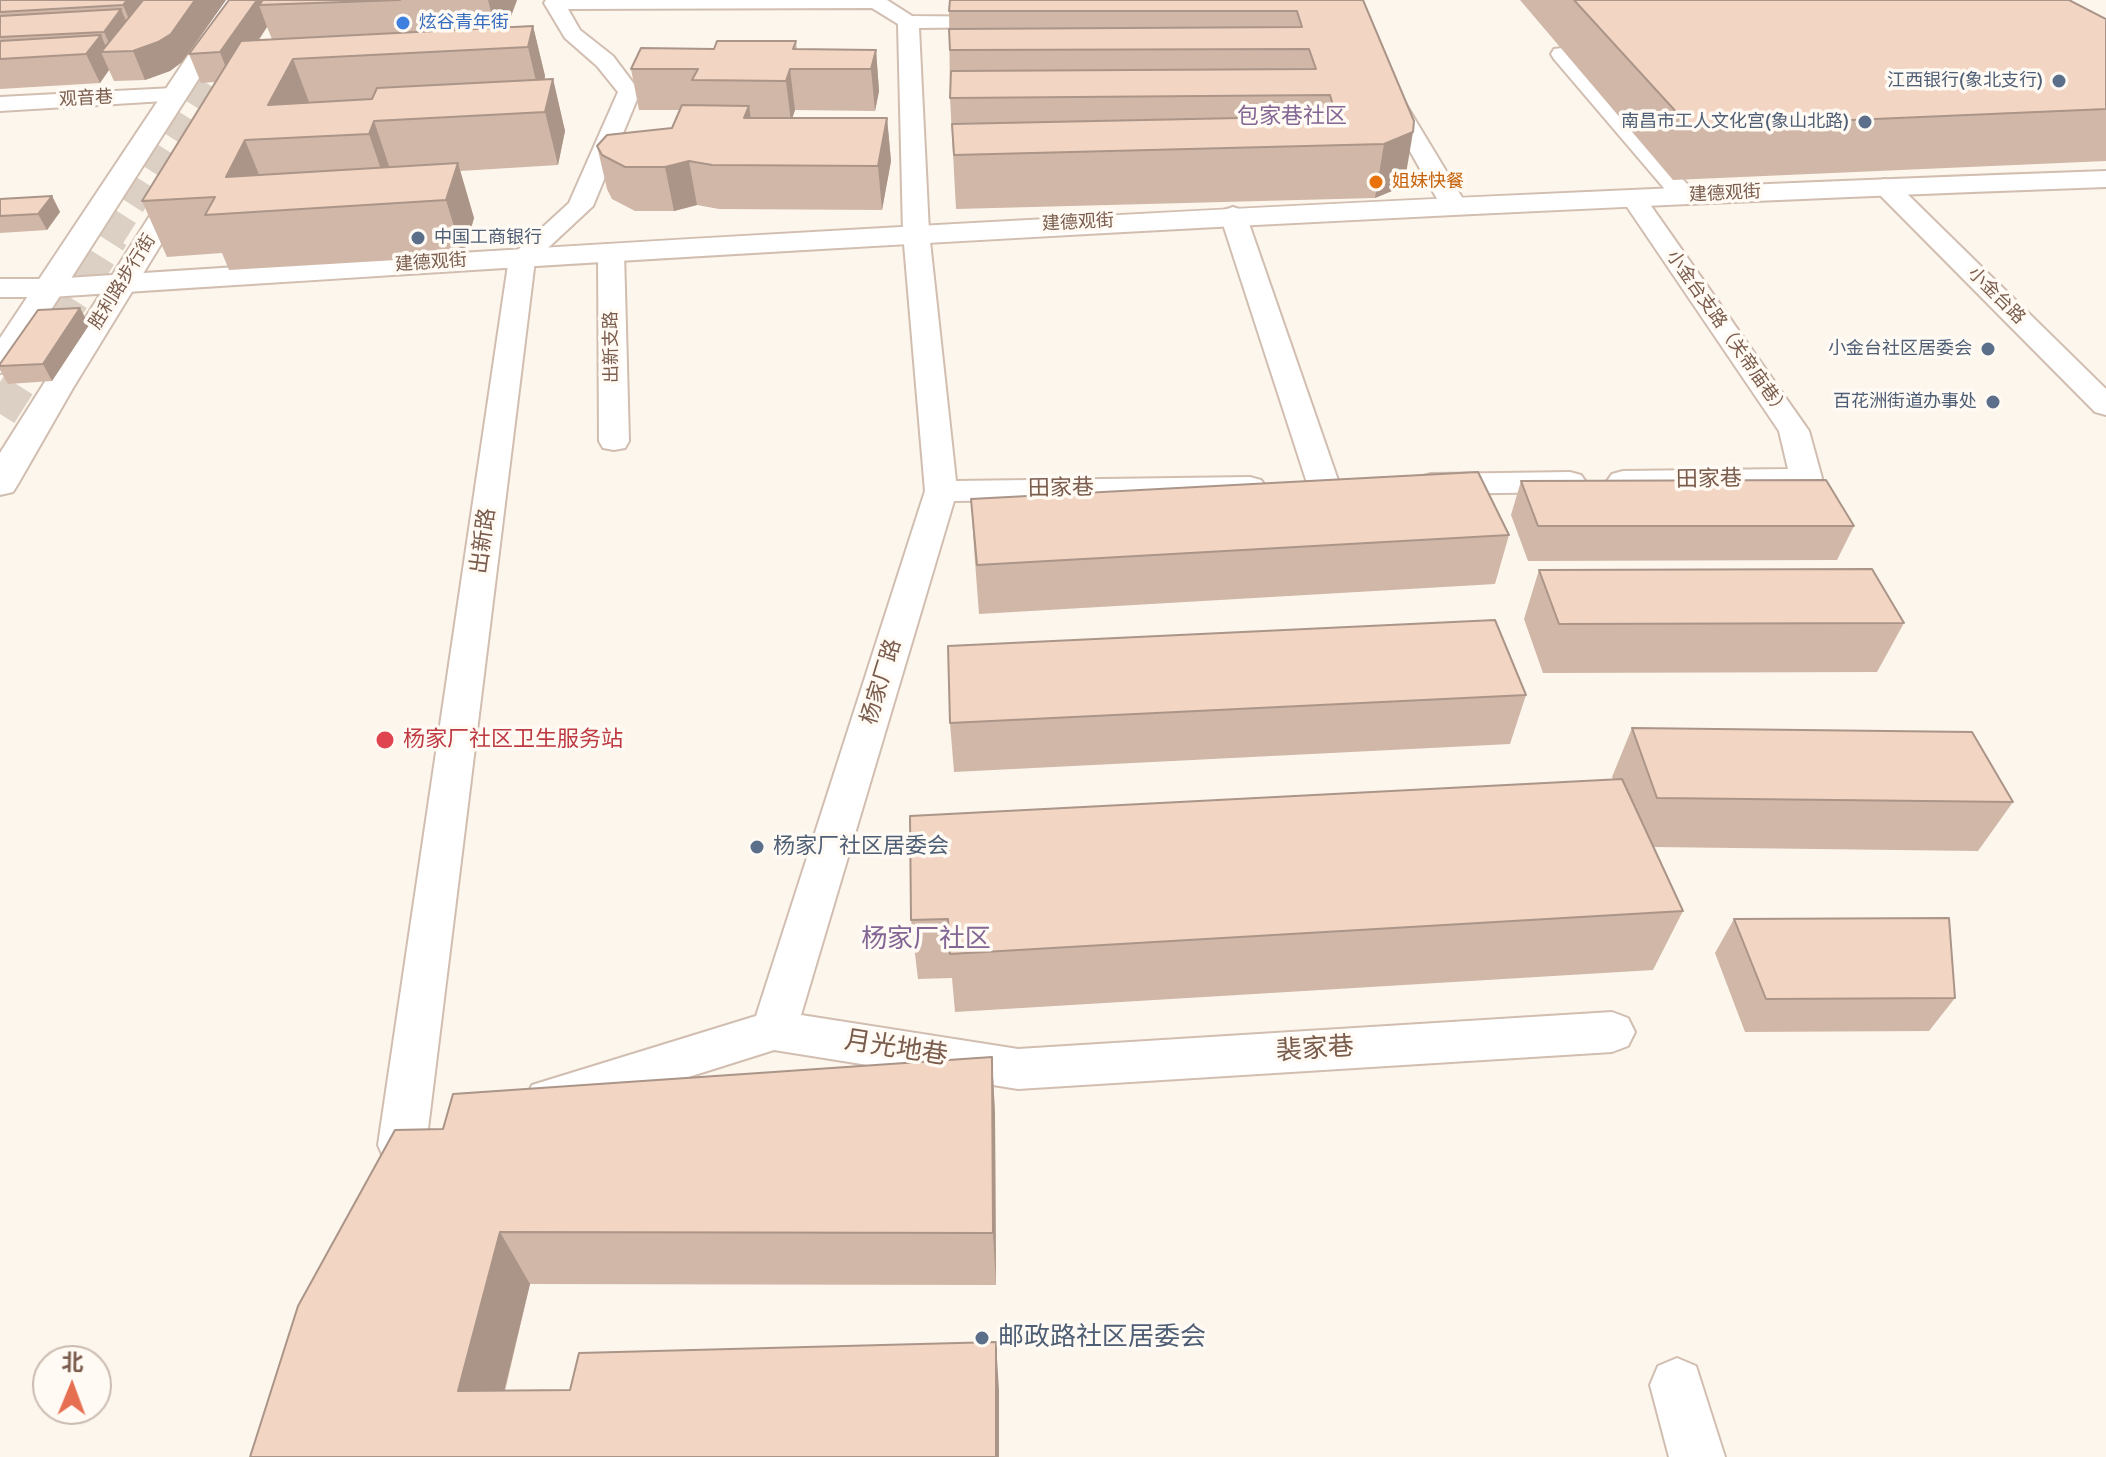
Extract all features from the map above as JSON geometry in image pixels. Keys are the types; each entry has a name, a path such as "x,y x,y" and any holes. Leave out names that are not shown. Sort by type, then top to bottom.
{"street":[{"path":"0,363 237,0"},
{"name":"胜利路步行街","path":"0,484 203,154"},
{"name":"建德观街","path":"0,288 51,288 916,232 1233,215 2106,179"}],"lane":[{"path":"522,258 580,206 629,92 605,61 572,34 555,2 876,2 908,22 1018,21"},
{"name":"杨家厂路","path":"774,1030 941,491 916,232 908,22"},
{"path":"1562,54 1684,196"},
{"path":"1375,70 1453,204"},
{"name":"观音巷","path":"0,104 173,95"},
{"name":"小金台路","path":"1885,186 2106,406"},
{"name":"小金台支路（关帝庙巷）","path":"1633,198 1794,431 1806,478"},
{"name":"田家巷","path":"941,491 1340,485 1233,215"},
{"name":"出新支路","path":"611,252 614,441"},
{"name":"出新路","path":"447,1131 396,1159 522,258"},
{"name":"田家巷","path":"1402,484 1806,478"},
{"path":"521,1108 774,1030"},
{"name":"月光地巷","path":"774,1030 1018,1069"},
{"name":"裴家巷","path":"1018,1069 1612,1032"},
{"path":"1677,1385 1697,1457"}],"building":[{"path":"0,0 127,0 123,5 0,12"},
{"path":"143,0 195,0 171,34 158,42 133,51 101,52"},
{"path":"229,0 257,0 220,52 189,54"},
{"path":"263,0 400,0 259,5"},
{"path":"950,0 1363,0 1414,121 1413,132 1384,144 954,155 952,124 1336,116 1330,95 950,98 951,71 1316,69 1309,49 950,50 949,29 1302,27 1297,11 949,11"},
{"name":"南昌市工人文化宫(象山北路)","path":"1574,0 2069,0 2106,19 2106,109 1690,127"},
{"path":"121,9 104,32 0,37 0,16"},
{"path":"533,26 528,47 293,59 268,105 372,99 377,88 553,79 545,112 374,121 369,134 245,140 226,177 458,163 446,200 205,215 215,197 142,201 241,41"},
{"path":"101,35 86,54 0,59 0,41"},
{"path":"717,41 796,41 793,49 876,50 871,69 790,69 786,81 692,80 698,69 631,69 641,48 714,49"},
{"path":"682,105 749,106 744,118 887,118 878,166 712,165 689,161 665,167 625,167 602,155 597,146 607,135 672,128"},
{"path":"52,196 38,214 0,216 0,199"},
{"path":"80,308 43,364 0,366 38,310"},
{"path":"1478,472 1509,535 977,565 971,499"},
{"path":"1826,480 1854,526 1538,526 1521,481"},
{"path":"1872,569 1904,623 1559,624 1539,570"},
{"path":"1495,620 1526,695 950,723 948,646"},
{"path":"1632,728 1972,732 2013,802 1657,798"},
{"path":"1622,779 1683,911 950,954 948,919 911,920 910,816"},
{"path":"1949,918 1955,998 1766,999 1734,919"},
{"path":"992,1057 993,1233 500,1232 458,1391 570,1390 579,1353 996,1342 996,1457 250,1457 298,1306 395,1130 443,1129 453,1094"}],"tunnel":[{"path":"111,238 261,0"},
{"path":"0,414 112,236"}],"place":[{"name":"炫谷青年街","path":"403,23"},
{"name":"江西银行(象北支行)","path":"2059,81"},
{"name":"南昌市工人文化宫(象山北路)","path":"1865,122"},
{"name":"姐妹快餐","path":"1376,182"},
{"name":"中国工商银行","path":"418,238"},
{"name":"小金台社区居委会","path":"1988,349"},
{"name":"百花洲街道办事处","path":"1993,402"},
{"name":"杨家厂社区卫生服务站","path":"385,740"},
{"name":"杨家厂社区居委会","path":"757,847"},
{"name":"邮政路社区居委会","path":"982,1338"}],"district":[{"name":"包家巷社区","path":"1292,117"},
{"name":"杨家厂社区","path":"926,940"}]}
